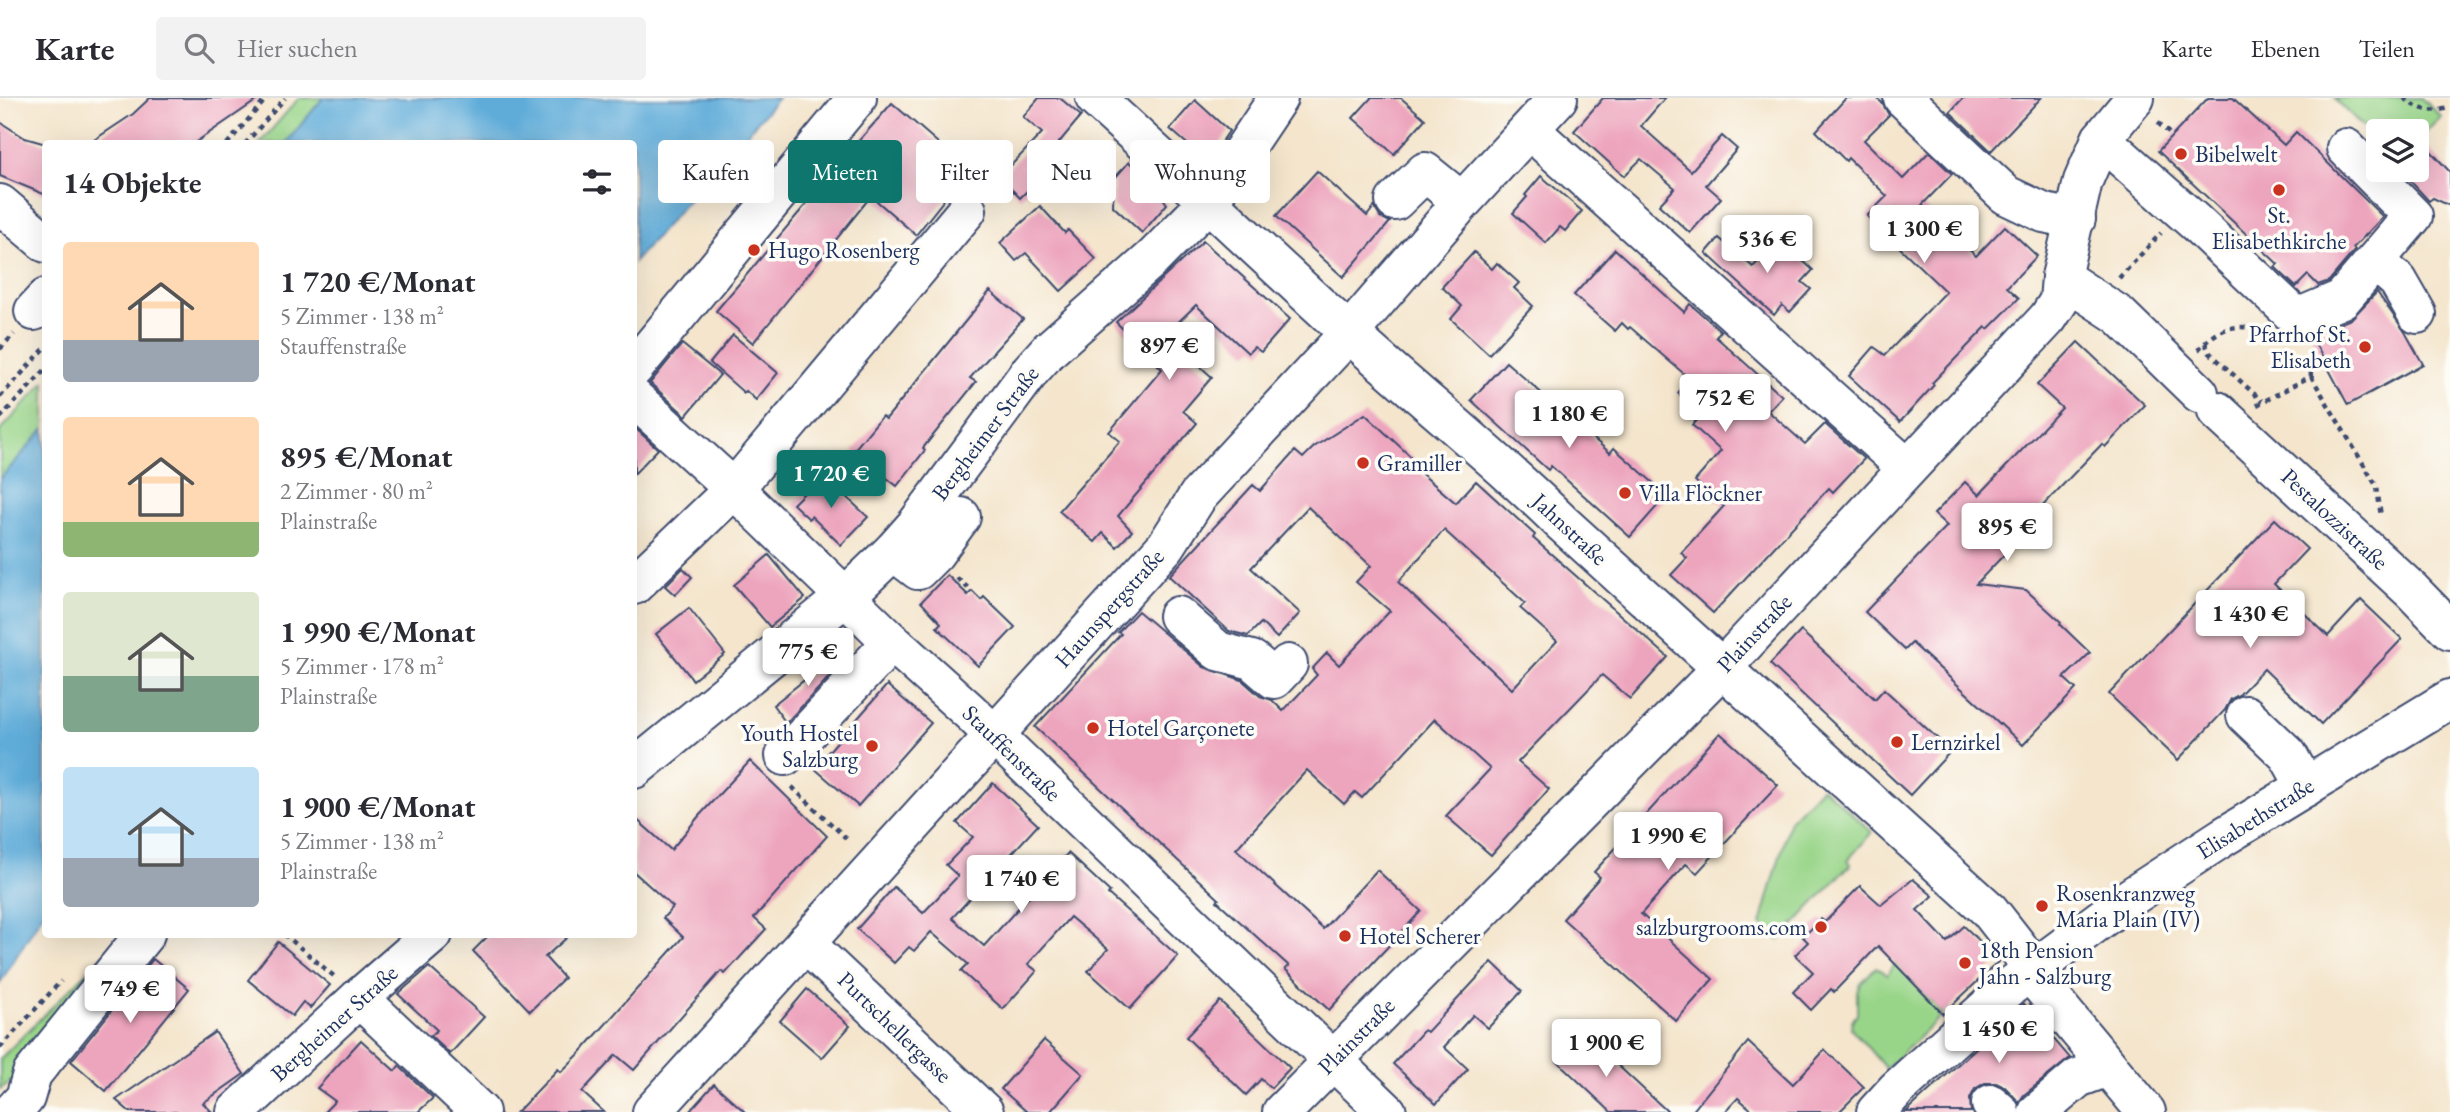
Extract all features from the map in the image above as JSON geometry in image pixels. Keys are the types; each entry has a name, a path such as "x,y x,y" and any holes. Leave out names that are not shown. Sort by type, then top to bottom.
{"street":[{"path":"637,364 857,98"},
{"name":"Jahnstraße","path":"1095,98 1141,140"},
{"name":"Bergheimer Straße","path":"1250,140 1278,98"},
{"name":"Haunspergstraße","path":"652,1112 805,943 986,727 1166,546 1198,496 1349,333 1462,202 1558,98"},
{"path":"1903,98 2006,195 2044,213 2076,219"},
{"name":"Plainstraße","path":"1283,1112 1723,667 1906,467 2048,318 2059,301 2083,181 2101,139 2143,107"},
{"path":"1530,130 1906,467"},
{"path":"2101,139 2195,221 2297,318 2342,299 2413,216 2346,148"},
{"path":"1395,201 1425,172 1462,202"},
{"name":"Bergheimer Straße","path":"637,767 846,596 893,551 916,525 1049,350 1153,258 1207,203"},
{"name":"Jahnstraße","path":"1211,203 1349,333 1514,477 1989,910 2018,947 2038,982 2146,1112"},
{"path":"0,204 42,240"},
{"path":"637,581 734,489 967,210"},
{"path":"2375,261 2398,281 2417,314"},
{"name":"Pestalozzistraße","path":"2062,277 2119,316 2450,630"},
{"name":"Stauffenstraße","path":"637,401 734,489 892,642 986,727 1387,1112"},
{"path":"893,551 918,570 935,553 961,517"},
{"path":"1178,615 1218,651 1252,660 1274,679 1288,664"},
{"path":"785,768 892,642"},
{"name":"Elisabethstraße","path":"1875,1112 2011,986 2127,899 2263,820 2306,787 2450,699"},
{"path":"2246,715 2288,755 2306,787"},
{"path":"623,1112 986,727"},
{"path":"25,1107 32,1074 142,938"},
{"name":"Bergheimer Straße","path":"236,1112 428,938"},
{"name":"Purtschellergasse","path":"805,943 984,1112"},
{"path":"359,998 480,1112"},
{"path":"2038,1112 2078,1078 2097,1071 2106,1064"}],"path":[{"path":"230,140 267,98"},
{"path":"248,140 285,98"},
{"path":"2404,98 2426,111 2450,107"},
{"path":"2143,107 2172,136"},
{"path":"2120,287 2119,276 2173,221 2195,221"},
{"path":"0,397 42,319"},
{"path":"2263,332 2249,326 2234,327 2213,334 2205,342 2206,400 2262,401 2311,376"},
{"path":"2205,342 2210,353 2262,401"},
{"path":"2298,352 2311,354 2311,376 2377,487 2386,567"},
{"path":"0,418 42,373"},
{"path":"785,768 847,839"},
{"path":"289,938 359,998"},
{"path":"1,1044 67,974"}],"green space":[{"path":"299,98 323,98 288,140 263,140"},
{"path":"2334,98 2421,98 2441,117 2429,129 2429,119 2366,119 2366,129"},
{"path":"42,385 42,431 0,479 0,431"},
{"path":"1822,787 1872,832 1848,860 1851,864 1779,940 1761,924 1790,820"},
{"path":"122,938 16,1078 0,1089 0,1059"},
{"path":"1896,963 1943,1014 1886,1069 1851,1028 1857,1015 1857,992 1860,984 1876,967 1887,975"}],"water":[{"path":"323,98 778,98 741,140 658,140 658,203 686,203 637,259 637,140 288,140"},
{"path":"42,431 42,915 0,983 0,479"}],"building":[{"path":"150,98 260,98 199,140 94,140 133,114"},
{"path":"1039,98 1060,98 1081,116 1061,140 1035,140 1042,133 1023,117"},
{"path":"1371,98 1401,98 1425,119 1394,154 1353,118"},
{"path":"1603,98 1665,98 1641,126 1691,171 1722,136 1737,149 1706,185 1721,198 1690,233 1659,205 1675,188 1641,159 1624,176 1574,131"},
{"path":"1846,98 1877,98 1882,103 1889,115 1864,140 1903,179 1929,152 1952,174 1922,205 1976,256 2005,226 2037,256 2007,287 2019,298 1988,329 1986,327 1932,383 1934,385 1900,422 1849,376 1874,347 1885,355 1946,292 1867,216 1887,196 1816,131"},
{"path":"1963,98 2041,98 1991,151 1950,112"},
{"name":"St. Elisabethkirche","path":"2208,98 2233,98 2284,145 2296,132 2383,217 2353,248 2355,250 2329,281 2318,285 2308,275 2296,287 2275,267 2278,264 2158,151"},
{"path":"1195,100 1229,131 1223,140 1183,140 1170,129"},
{"path":"892,103 935,140 916,140 916,203 941,203 916,235 879,203 902,203 902,140 860,140"},
{"path":"0,122 25,138 42,143 42,193 0,176"},
{"path":"1027,149 1027,191 1020,198 1013,191 1013,163"},
{"path":"2429,149 2450,172 2450,206 2433,198 2429,201 2411,182 2429,182"},
{"path":"1129,162 1130,203 1167,204 1142,233 1113,206 1116,203 1116,177"},
{"path":"1317,171 1367,216 1374,207 1380,217 1390,222 1343,277 1276,216"},
{"path":"1541,176 1582,211 1565,231 1560,227 1546,243 1513,213"},
{"path":"807,203 865,203 753,343 716,311"},
{"path":"1040,206 1065,233 1068,230 1096,259 1061,291 1026,253 1016,261 1000,243"},
{"path":"1719,238 1753,267 1779,239 1813,270 1802,282 1811,289 1790,312 1782,305 1774,315 1706,253"},
{"path":"1203,241 1290,319 1261,352 1254,347 1248,353 1196,305 1165,335 1212,377 1183,411 1197,423 1118,516 1132,531 1117,547 1103,533 1095,542 1059,511 1120,441 1109,432 1162,369 1116,322"},
{"path":"1615,249 1684,312 1690,304 1721,331 1716,337 1782,396 1768,411 1805,444 1825,424 1864,459 1833,492 1829,488 1713,613 1671,575 1687,558 1681,553 1724,506 1695,481 1721,451 1692,425 1702,414 1678,393 1690,379 1630,327 1628,329 1622,323 1615,331 1574,295"},
{"path":"1474,252 1492,269 1497,263 1519,283 1514,288 1533,306 1489,354 1451,319 1462,306 1442,287"},
{"path":"990,291 1023,319 970,378 976,382 923,448 925,450 897,486 853,451 882,416 886,419"},
{"name":"Pfarrhof St. Elisabeth","path":"2377,292 2423,364 2348,405 2311,336 2351,319"},
{"path":"733,335 778,373 756,400 710,363"},
{"path":"2078,342 2145,405 2105,447 2102,444 2015,535 2019,539 1976,584 2026,590 2090,653 2064,678 2076,689 2023,745 1912,643 1905,650 1865,612 1947,526 1934,514 1965,482 1979,495 2062,408 2037,385"},
{"path":"682,344 720,375 686,416 650,383"},
{"path":"1506,362 1610,453 1614,448 1667,495 1630,537 1551,466 1548,470 1471,400"},
{"path":"1365,414 1425,470 1422,474 1456,503 1476,481 1535,535 1533,538 1668,657 1630,699 1602,675 1518,762 1549,789 1491,855 1446,816 1490,769 1435,719 1362,798 1355,792 1344,804 1307,770 1236,849 1323,929 1377,870 1421,911 1329,1010 1285,969 1289,966 1035,727 1121,634 1118,632 1138,611 1204,667 1242,680 1260,696 1272,700 1283,711 1317,675 1312,669 1327,653 1339,665 1390,611 1356,582 1371,566 1308,507 1251,568 1300,613 1277,638 1261,623 1248,636 1229,631 1169,576 1253,485 1260,491 1295,451 1303,458 1314,447","holes":["1444,530 1525,603 1520,608 1557,641 1512,689 1398,582"]},
{"path":"637,430 658,449 637,471"},
{"path":"821,476 868,517 841,545 811,516 809,519 793,504"},
{"path":"2275,519 2307,549 2274,584 2328,636 2361,600 2402,639 2321,724 2264,669 2240,694 2231,699 2225,710 2178,760 2109,694"},
{"path":"769,555 805,598 770,627 734,585"},
{"path":"683,568 692,577 675,595 665,586"},
{"path":"947,575 968,595 972,591 981,600 984,597 1015,627 978,666 937,627 941,623 921,602"},
{"path":"689,608 725,654 693,680 656,634"},
{"path":"1801,631 1875,699 1884,689 1951,751 1910,795 1770,664"},
{"path":"842,650 848,657 786,723 773,705"},
{"name":"Youth Hostel Salzburg","path":"887,685 931,723 858,806 814,768"},
{"path":"1720,733 1778,785 1697,873 1686,864 1641,914 1713,979 1676,1021 1563,919 1600,877 1594,872"},
{"path":"750,761 827,836 754,918 766,929 725,974 721,971 634,1070 616,1055 582,1092 604,1112 517,1112 558,1069 561,1072 581,1052 683,937 663,918 673,907 637,875 637,820 671,850"},
{"path":"993,783 1038,825 952,918 984,946 1068,853 1110,892 1108,894 1178,956 1130,1009 1088,971 1108,949 1070,917 1028,964 1037,971 1003,1009 961,971 968,964 931,932 914,951 909,947 894,963 857,929 894,887 923,913 958,876 946,865 973,837 957,823"},
{"path":"1913,879 1933,896 1917,910 1947,942 1964,926 2000,960 1943,1014 1878,946 1834,992 1831,989 1811,1010 1793,992 1813,972 1795,955 1808,942 1803,937 1821,919 1825,922 1860,886 1881,905"},
{"path":"486,938 566,938 545,957 564,978 530,1011 473,951"},
{"path":"278,942 330,985 310,1008 303,1002 292,1016 248,980"},
{"path":"153,959 189,989 106,1091 71,1061"},
{"path":"1492,962 1522,991 1488,1028 1473,1015 1444,1047 1468,1069 1436,1104 1393,1064 1424,1030 1427,1032"},
{"path":"429,967 484,1017 450,1054 431,1036 437,1030 398,994"},
{"path":"807,989 850,1026 822,1058 780,1021"},
{"path":"1220,1001 1290,1068 1271,1088 1261,1079 1246,1095 1186,1037"},
{"path":"2024,1004 2070,1058 2019,1102 2005,1087 1996,1083 1985,1083 1975,1089 1970,1099 1971,1112 1906,1112"},
{"path":"215,1032 244,1074 203,1103 212,1112 130,1112 116,1100"},
{"path":"1583,1033 1668,1112 1611,1112 1557,1061"},
{"path":"361,1040 395,1071 399,1066 433,1098 418,1112 324,1112 335,1101 317,1088"},
{"path":"1044,1040 1083,1074 1050,1112 1027,1112 1001,1089"},
{"path":"1748,1042 1793,1084 1825,1050 1864,1087 1839,1112 1754,1112 1738,1098 1725,1112 1692,1112"},
{"path":"714,1084 745,1112 689,1112"}],"place":[{"name":"Bibelwelt","path":"2181,154"},
{"name":"St. Elisabethkirche","path":"2279,190"},
{"name":"Hugo Rosenberg","path":"754,250"},
{"name":"Pfarrhof St. Elisabeth","path":"2365,347"},
{"name":"Gramiller","path":"1363,463"},
{"name":"Villa Flöckner","path":"1625,493"},
{"name":"Hotel Garçonete","path":"1093,728"},
{"name":"Lernzirkel","path":"1897,742"},
{"name":"Youth Hostel Salzburg","path":"872,746"},
{"name":"Rosenkranzweg Maria Plain (IV)","path":"2042,906"},
{"name":"salzburgrooms.com","path":"1821,927"},
{"name":"Hotel Scherer","path":"1345,936"},
{"name":"18th Pension Jahn - Salzburg","path":"1965,963"}]}
